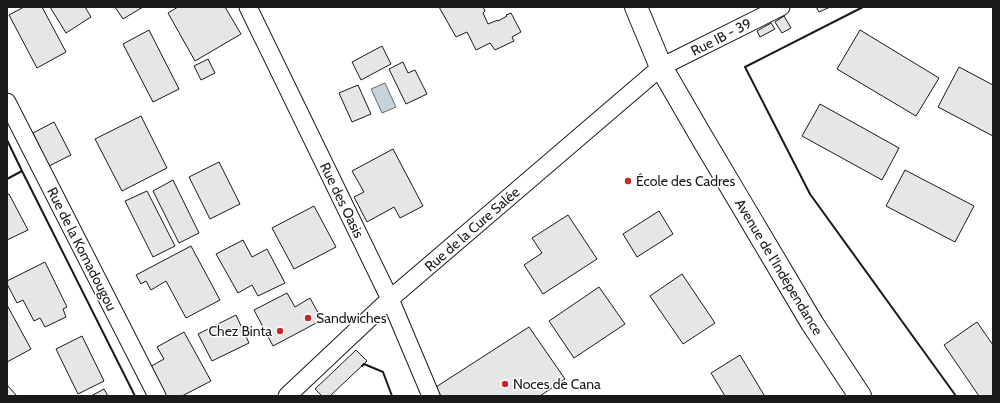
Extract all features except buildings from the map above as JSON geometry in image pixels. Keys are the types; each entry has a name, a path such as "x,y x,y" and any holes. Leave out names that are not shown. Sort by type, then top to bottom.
{"highway":[{"name":"Avenue de l'Indépendance","path":"636,7 661,66 812,323 860,396"}],"street":[{"name":"Rue des Oasis","path":"248,7 390,299 431,396"},
{"name":"Rue IB - 39","path":"661,66 781,7"},
{"name":"Rue de la Cure Salée","path":"288,396 390,299 661,66"},
{"name":"Rue de la Komadougou","path":"7,102 157,396"}],"shaded area":[{"path":"385,83 396,107 382,113 371,89"}],"wall":[{"path":"863,7 745,67 810,194 956,396"},
{"path":"7,140 22,171"},
{"path":"7,179 22,171 135,396"},
{"path":"362,366 364,364 383,372 392,396"}],"place":[{"name":"École des Cadres","path":"628,181"},
{"name":"Sandwiches","path":"308,318"},
{"name":"Chez Binta","path":"280,331"},
{"name":"Noces de Cana","path":"505,384"}]}
